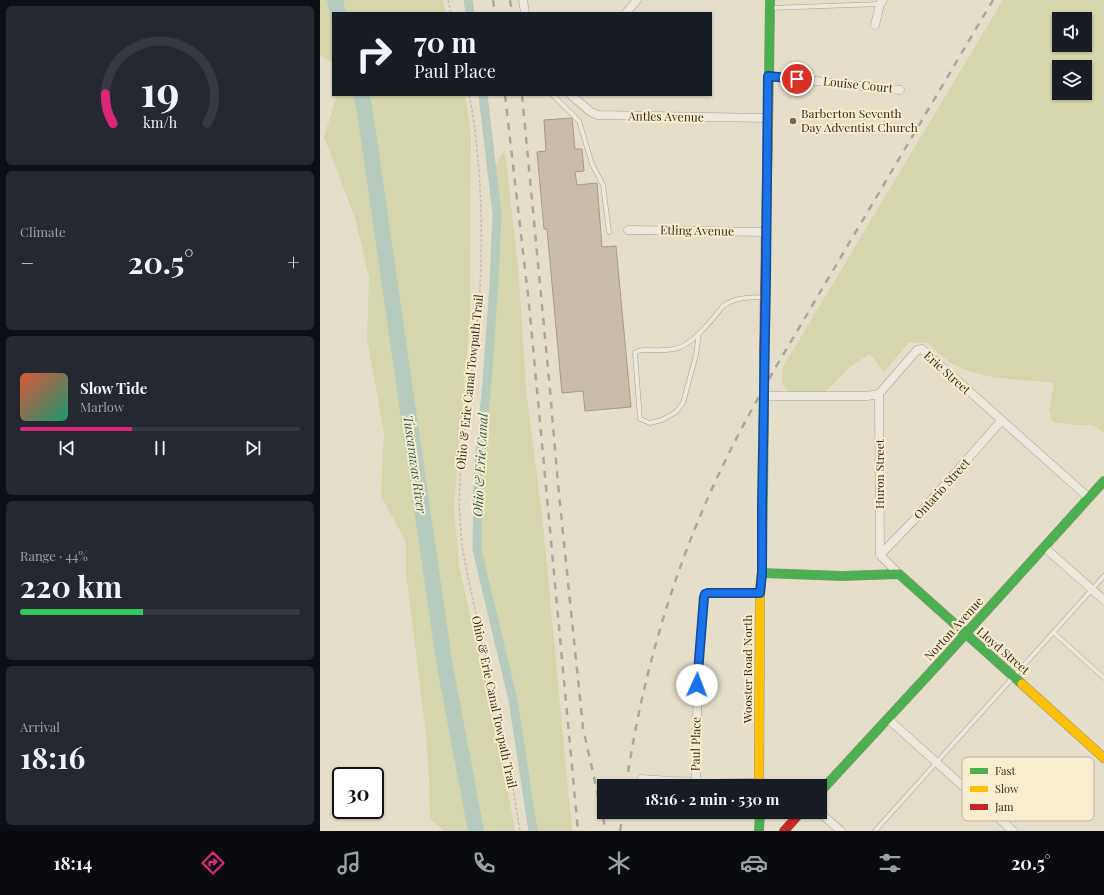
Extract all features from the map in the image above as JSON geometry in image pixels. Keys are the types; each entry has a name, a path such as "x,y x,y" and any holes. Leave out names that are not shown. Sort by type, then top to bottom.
{"main road":[{"name":"Wooster Road North","path":"759,779 760,593 762,573 764,407 767,396 764,356 770,4"},
{"name":"Norton Avenue","path":"827,785 888,720 1104,481"},
{"path":"762,573 842,576 899,574"},
{"name":"Lloyd Street","path":"899,574 1104,758"},
{"path":"759,831 760,819"},
{"path":"784,831 795,819"}],"street":[{"path":"523,0 525,12"},
{"path":"627,12 637,0"},
{"path":"875,26 882,2"},
{"name":"Louise Court","path":"768,76 900,90"},
{"name":"Antles Avenue","path":"572,96 591,112 598,115 768,118"},
{"name":"Etling Avenue","path":"628,230 766,232"},
{"name":"Erie Street","path":"879,394 917,350 922,349 1089,498"},
{"path":"767,396 867,396 879,394"},
{"name":"Huron Street","path":"879,394 880,555"},
{"name":"Ontario Street","path":"880,555 913,521 1002,421"},
{"path":"1044,547 1104,600"},
{"path":"880,555 899,574"},
{"name":"Paul Place","path":"696,779 698,671 705,594 760,593"},
{"path":"888,720 962,785"},
{"path":"827,819 841,831"},
{"path":"1002,821 1013,831"}],"lane":[{"path":"770,4 882,2"},
{"path":"554,96 579,121 592,164 603,185 609,232"},
{"path":"699,333 696,354 683,403 676,412 662,420 650,423 640,419 635,353 643,350 673,350 689,342 723,306 729,302 736,299 766,297"},
{"path":"875,831 1104,576"},
{"path":"1053,632 1104,678"}],"path":[{"path":"448,0 451,12"},
{"name":"Ohio & Erie Canal Towpath Trail","path":"469,96 474,125 479,177 480,255 477,314 459,483 460,526 466,572 503,742 520,831"}],"green space":[{"path":"320,0 328,0 332,12 332,62 320,55"},
{"path":"343,0 443,0 446,12 346,12"},
{"path":"1003,0 1104,0 1104,433 1093,425 1075,425 1053,422 1049,411 1054,383 1001,378 974,373 951,363 928,343 908,343 884,372 870,354 851,366 821,396 792,396 782,384 783,367"},
{"path":"337,96 465,96 471,133 470,317 454,507 459,566 490,695 515,831 445,831 430,819 426,735 406,572 406,542 381,496 384,433 367,339 369,277 355,218 324,137"},
{"path":"505,150 519,278 526,390 543,524 572,831 533,831 513,700 477,550 497,214 492,169"}],"building":[{"path":"572,118 575,149 582,149 584,171 575,172 577,185 597,183 602,247 616,246 631,407 585,411 583,391 562,393 547,229 544,229 537,152 546,151 544,120"}],"waterway":[{"name":"Tuscarawas River","path":"335,0 338,12"},
{"name":"Ohio & Erie Canal","path":"468,0 470,12"},
{"name":"Tuscarawas River","path":"361,96 364,105 444,661 476,831"},
{"name":"Ohio & Erie Canal","path":"483,96 497,214 487,383 478,475 477,550 513,700 533,831"}],"railway":[{"path":"493,0 495,12"},
{"path":"510,0 512,12"},
{"path":"627,779 640,708 660,630 685,554 716,480 771,375 993,0"},
{"path":"505,96 529,304 578,831"},
{"path":"522,96 558,484 583,728 606,831"},
{"path":"620,831 622,819"}],"traffic: fast":[{"path":"769,80 770,0"},
{"path":"764,356 764,407"},
{"path":"762,571 764,407"},
{"path":"827,784 1104,481"},
{"path":"762,573 842,576 899,574 1022,684"},
{"path":"759,831 760,819"}],"traffic: slow":[{"path":"766,227 769,80"},
{"path":"759,779 760,593 762,571"},
{"path":"1022,684 1104,758"}],"traffic: jam":[{"path":"764,356 766,227"},
{"path":"784,831 795,819"}],"place":[{"name":"Barberton Seventh Day Adventist Church","path":"793,121"}],"route":[{"path":"697,685 705,594 760,593 762,573 768,76 797,79"}]}
